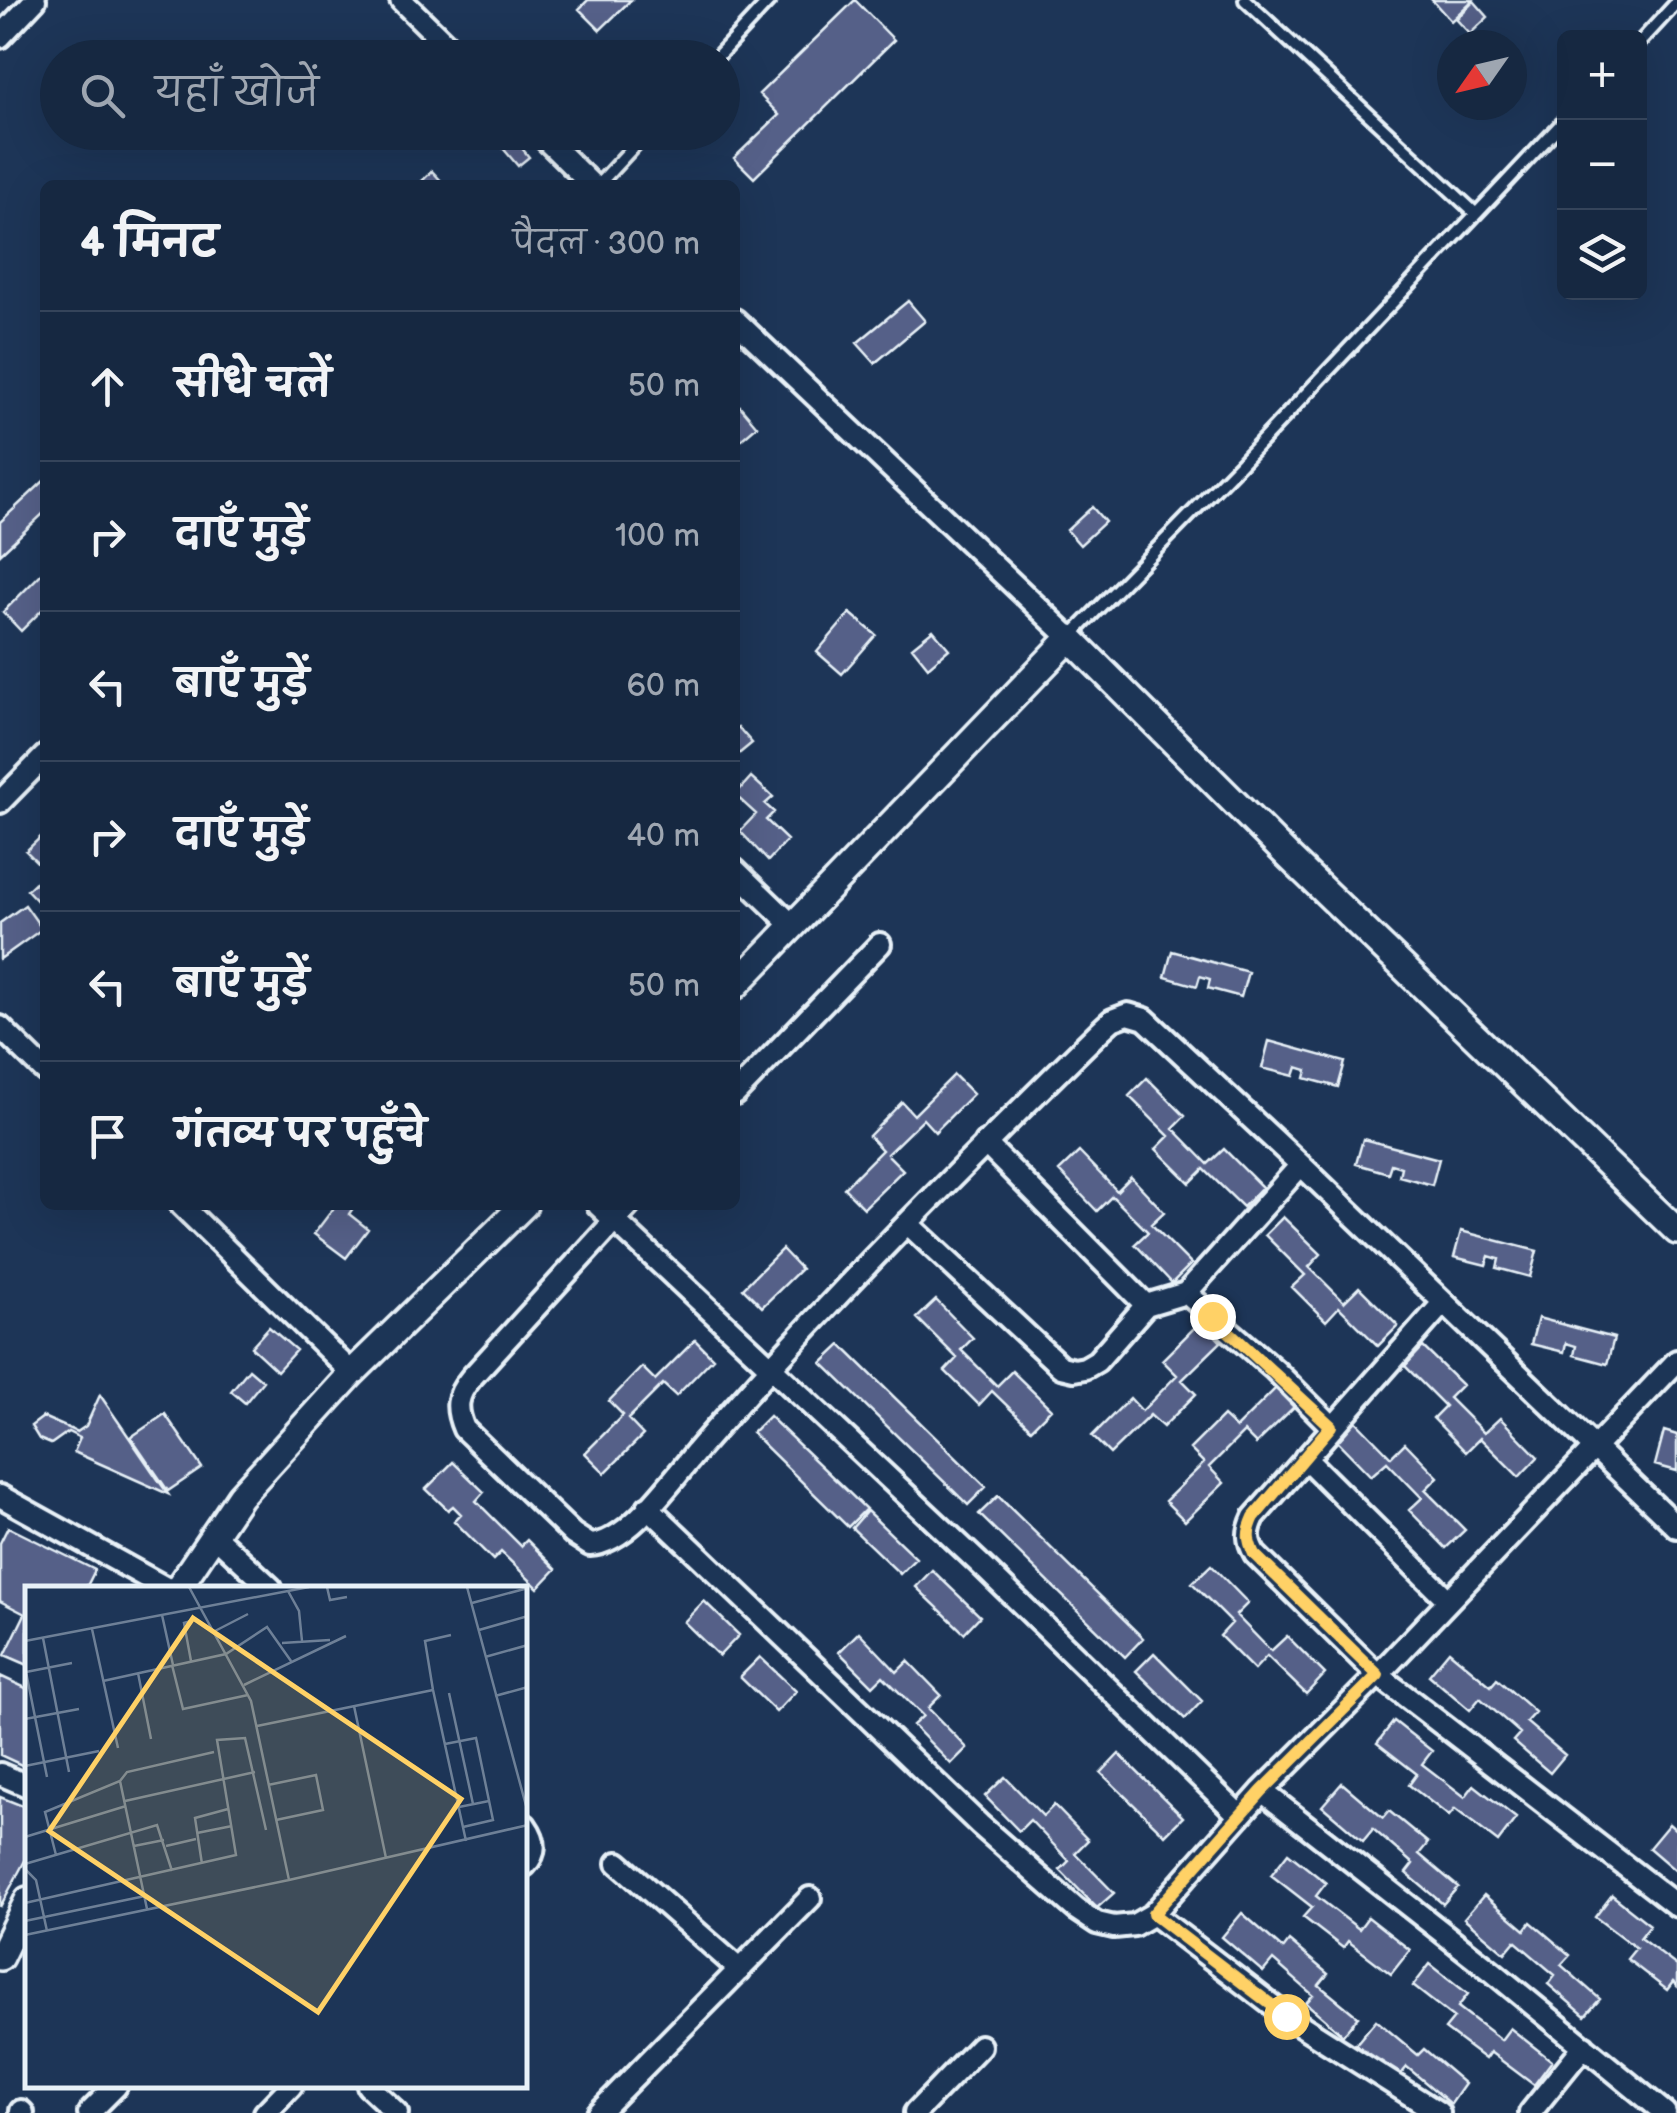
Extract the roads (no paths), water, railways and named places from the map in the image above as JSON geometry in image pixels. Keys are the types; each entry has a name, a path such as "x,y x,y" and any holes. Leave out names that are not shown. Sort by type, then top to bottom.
{"street":[{"path":"0,37 35,0"},
{"path":"400,0 441,40"},
{"path":"557,150 590,180"},
{"path":"740,325 1070,638 1290,858 1677,1231"},
{"path":"740,981 1070,638"},
{"path":"0,802 40,761"},
{"path":"740,875 793,926"},
{"path":"740,1089 880,944"},
{"path":"1240,1816 770,1367 621,1212 459,1392 456,1411 464,1429 573,1534 590,1544 615,1539 648,1507 770,1367 985,1143 1112,1020 1128,1014 1145,1020 1677,1527"},
{"path":"0,1027 40,1066"},
{"path":"985,1143 1146,1305"},
{"path":"907,1223 1062,1367 1074,1370 1098,1361 1146,1305 1186,1292 1300,1165"},
{"path":"186,1210 352,1373"},
{"path":"179,1586 240,1496 352,1373 519,1210"},
{"path":"1186,1292 1331,1426"},
{"path":"1443,1302 1254,1517 1248,1542 1254,1554 1378,1675 1677,1906"},
{"path":"648,1507 980,1826 1076,1909 1114,1927 1134,1925 1153,1914 1262,1791 1677,1361"},
{"path":"1304,1458 1448,1600"},
{"path":"0,1496 162,1586"},
{"path":"214,1535 269,1586"},
{"path":"0,1774 25,1785"},
{"path":"1262,1791 1665,2113"},
{"path":"528,1829 534,1850 528,1860"},
{"path":"618,1863 740,1970"},
{"path":"598,2113 810,1898"},
{"path":"0,1956 25,1906"},
{"path":"1153,1914 1286,2016 1440,2113"},
{"path":"915,2113 980,2046"},
{"path":"1530,2113 1584,2046"},
{"path":"89,2113 114,2088"},
{"path":"265,2113 289,2088"},
{"path":"370,2088 397,2113"}],"lane":[{"path":"733,40 770,0"},
{"path":"1245,0 1476,214"},
{"path":"1647,34 1677,2"},
{"path":"1070,638 1557,127"},
{"path":"600,180 629,150"}]}
